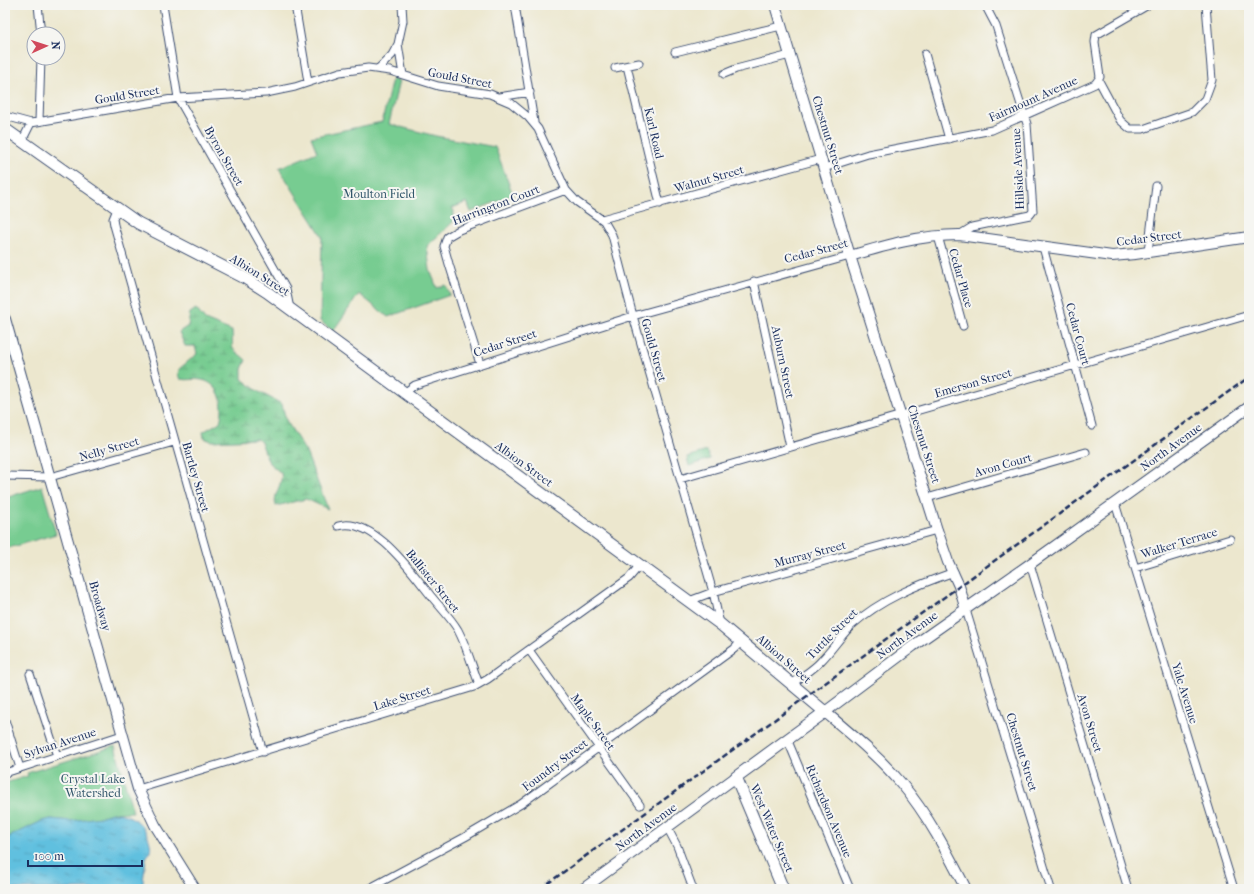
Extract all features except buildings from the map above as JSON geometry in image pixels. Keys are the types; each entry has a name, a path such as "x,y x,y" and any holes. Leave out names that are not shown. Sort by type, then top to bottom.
{"main road":[{"name":"Albion Street","path":"5,129 117,209 156,233 245,278 290,309 720,624 825,712"},
{"name":"North Avenue","path":"736,777 788,741 825,712"},
{"name":"West Water Street","path":"736,777 783,889"}],"street":[{"path":"38,5 40,26"},
{"name":"Byron Street","path":"164,5 178,98 286,289 290,309"},
{"path":"295,5 308,82"},
{"path":"378,69 392,55 398,44 403,21 402,5"},
{"path":"515,5 534,122"},
{"name":"Chestnut Street","path":"775,5 850,256 937,530 948,562 954,572 1051,889"},
{"name":"Hillside Avenue","path":"959,236 972,227 1033,213 1027,125 996,26 985,5"},
{"path":"1148,5 1096,34 1095,42 1100,74 1099,81 1120,120 1130,129 1143,129 1192,112 1205,99 1212,80 1206,5"},
{"path":"675,52 781,26"},
{"path":"398,44 403,75"},
{"path":"925,54 949,139"},
{"path":"724,74 736,69 790,55"},
{"path":"615,68 638,63"},
{"path":"39,121 41,66"},
{"name":"Karl Road","path":"627,66 660,204"},
{"name":"Gould Street","path":"5,116 31,123 178,98 266,93 349,70 378,69 438,86 481,92 498,97 518,108 534,122 566,190 577,202 602,219 609,230 615,245 633,316 713,592 720,624"},
{"name":"Fairmount Avenue","path":"823,164 874,152 992,130 1099,81"},
{"path":"498,97 530,92"},
{"path":"22,141 31,123"},
{"name":"Walnut Street","path":"602,219 823,164"},
{"path":"1148,252 1156,186"},
{"name":"Harrington Court","path":"480,364 444,246 447,237 459,230 566,190"},
{"name":"Bartley Street","path":"117,209 113,219 114,225 174,442 263,752"},
{"name":"Cedar Street","path":"404,393 415,385 633,316 905,240 938,236 959,236 1112,256 1249,237"},
{"name":"Cedar Place","path":"938,236 963,326"},
{"name":"Cedar Court","path":"1042,247 1092,426"},
{"name":"Auburn Street","path":"754,281 790,447"},
{"name":"Emerson Street","path":"680,479 1249,315"},
{"name":"Broadway","path":"5,319 138,788 155,825 195,889"},
{"name":"North Avenue","path":"825,712 913,646 966,610 1249,407"},
{"name":"Nelly Street","path":"5,476 50,477 174,442"},
{"name":"Avon Court","path":"927,498 1086,452"},
{"name":"Yale Avenue","path":"1115,503 1234,889"},
{"name":"Ballister Street","path":"338,526 356,526 365,530 387,544 400,558 456,628 479,684"},
{"name":"Murray Street","path":"689,601 713,592 937,530"},
{"name":"Walker Terrace","path":"1135,568 1230,539"},
{"name":"Avon Street","path":"1030,564 1128,889"},
{"name":"Lake Street","path":"138,788 263,752 479,684 629,578 640,565"},
{"name":"Tuttle Street","path":"792,684 820,662 840,637 852,626 882,603 920,584 954,572"},
{"name":"Foundry Street","path":"368,889 501,816 734,649 742,641"},
{"name":"Maple Street","path":"529,650 640,805"},
{"path":"30,674 57,756"},
{"name":"Albion Street","path":"825,712 871,753 911,796 934,829 966,889"},
{"path":"5,720 20,768"},
{"name":"Sylvan Avenue","path":"5,773 122,735"},
{"name":"Richardson Avenue","path":"788,741 850,889"},
{"name":"North Avenue","path":"583,889 736,777"},
{"path":"666,827 676,846 694,889"}],"green space":[{"name":"Moulton Field","path":"392,79 399,81 389,124 436,136 495,147 513,195 471,212 467,202 452,208 454,211 453,222 427,246 430,270 437,288 446,285 450,295 388,317 359,294 333,331 320,321 322,236 279,168 317,152 311,137 382,122"},
{"path":"196,309 205,320 232,331 233,348 246,360 242,369 242,379 259,392 282,404 286,420 306,452 328,509 306,499 276,506 275,502 281,481 281,473 269,463 261,442 257,439 211,441 204,438 203,432 220,422 222,403 220,396 214,386 208,382 199,379 180,379 178,375 179,369 197,354 195,346 185,346 179,332 188,326 190,313"},
{"path":"707,451 710,459 689,466 687,457"},
{"path":"42,486 56,534 5,549 5,498"},
{"name":"Crystal Lake Watershed","path":"115,746 133,812 112,813 100,817 71,821 51,819 42,821 5,839 5,783 28,776 27,773"}],"water":[{"path":"112,813 128,816 134,819 144,829 150,842 151,850 146,858 142,889 5,889 5,839 42,821 51,819 71,821 100,817"}],"railway":[{"path":"540,889 1249,377"}]}
